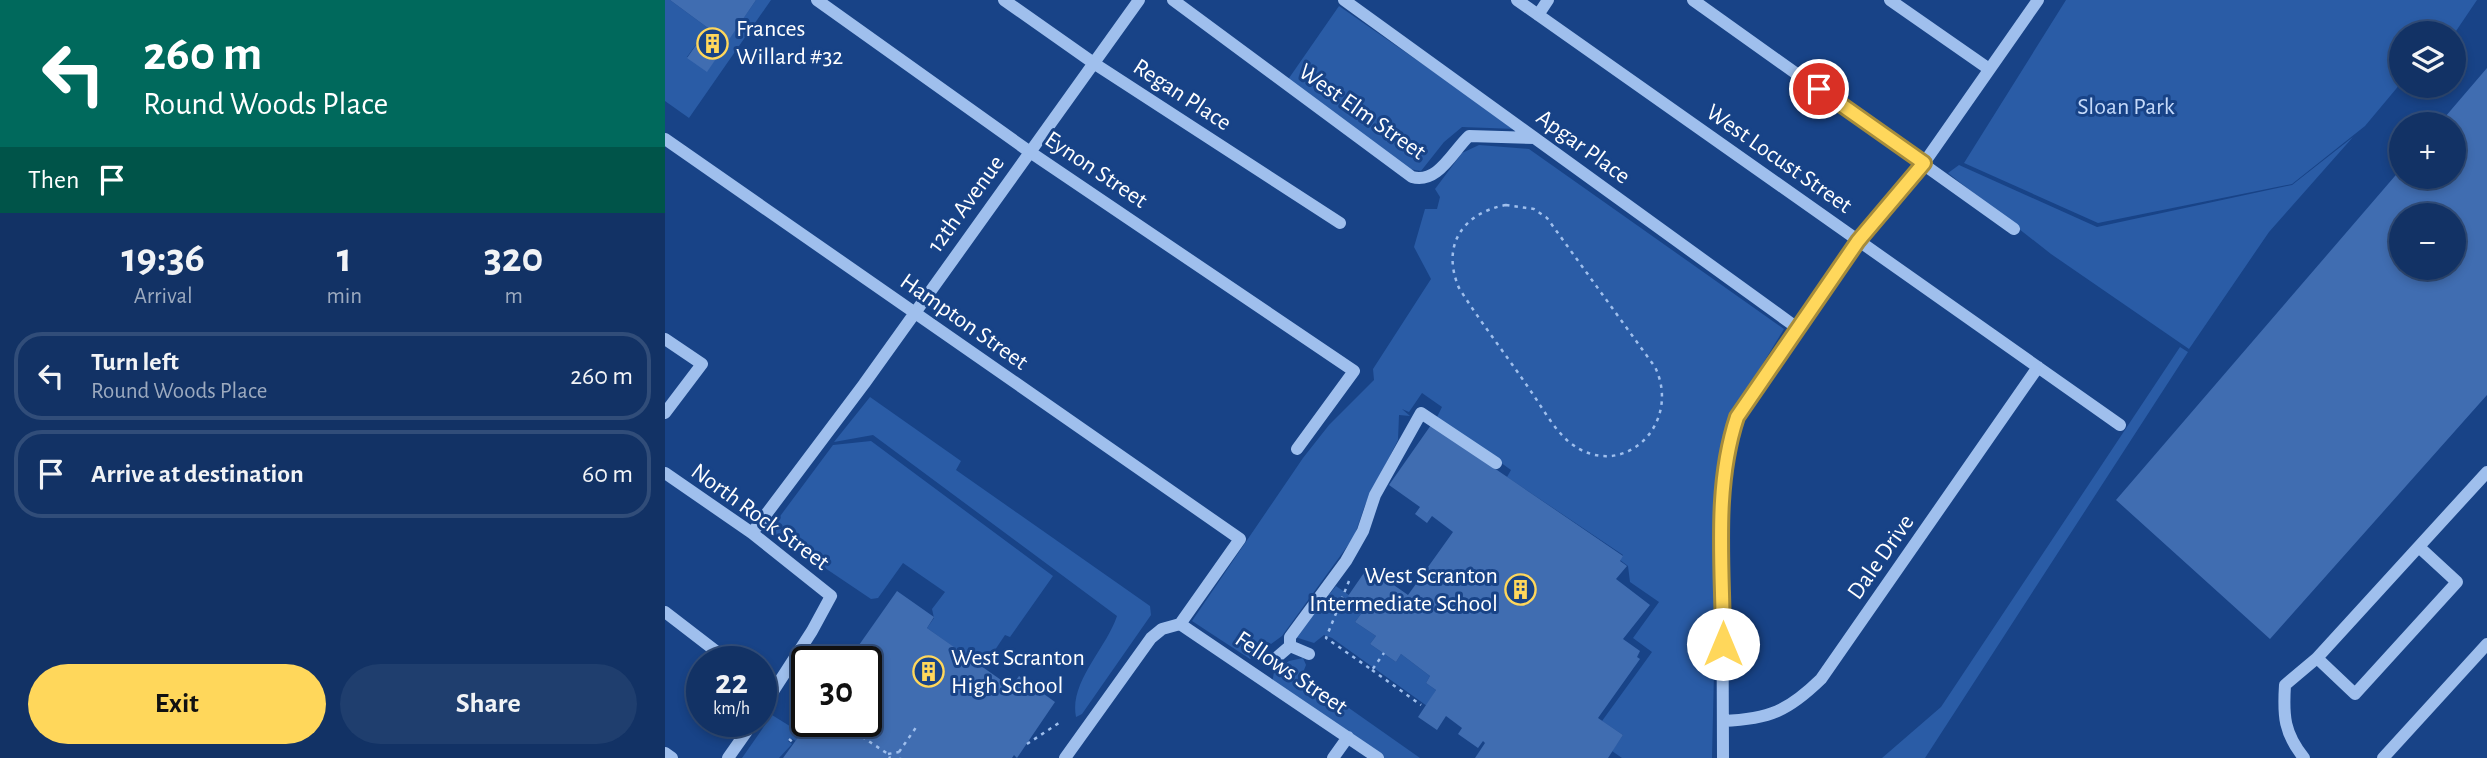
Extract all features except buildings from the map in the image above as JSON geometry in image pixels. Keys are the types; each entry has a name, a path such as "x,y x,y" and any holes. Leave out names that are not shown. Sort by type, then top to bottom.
{"street":[{"name":"Eynon Street","path":"817,0 1030,152 1354,371 1297,449"},
{"name":"Regan Place","path":"1004,0 1095,64 1340,223"},
{"name":"12th Avenue","path":"752,533 865,384 913,312 1139,0"},
{"name":"West Elm Street","path":"1173,0 1412,177 1423,180 1432,177 1469,136 1535,138"},
{"name":"Apgar Place","path":"1345,0 1796,327"},
{"name":"West Locust Street","path":"1517,0 2120,425"},
{"path":"1538,15 1548,0"},
{"path":"1693,0 2014,229"},
{"path":"1890,0 1989,69"},
{"path":"1723,758 1722,483 1737,417 1796,327 1858,241 1924,163 2038,0"},
{"name":"Hampton Street","path":"665,139 1240,539 1180,624"},
{"path":"665,339 702,364 665,413"},
{"name":"Dale Drive","path":"1723,721 1758,719 1777,713 1798,701 1821,679 2038,368"},
{"path":"1276,658 1290,646 1290,638 1346,561 1363,531 1375,495 1420,413 1496,463"},
{"path":"2304,758 2294,746 2283,717 2285,685 2317,658 2487,472"},
{"name":"North Rock Street","path":"665,473 752,533 831,596 777,687"},
{"path":"2317,658 2355,694 2457,582 2419,547"},
{"path":"665,612 709,646"},
{"path":"1065,758 1151,638 1162,629 1180,624"},
{"name":"Fellows Street","path":"1180,624 1378,758"},
{"path":"2383,758 2487,644"},
{"path":"1290,646 1308,654"},
{"path":"728,758 743,737"},
{"path":"1333,758 1347,737"},
{"path":"665,753 672,758"}],"path":[{"path":"1520,205 1547,218 1660,379 1663,394 1657,425 1638,446 1626,452 1600,455 1577,447 1560,432 1465,297 1455,278 1452,260 1456,240 1469,221 1489,208 1520,205"},
{"path":"1349,579 1326,638 1421,705"},
{"path":"1372,670 1384,653"},
{"path":"1027,744 1062,721"},
{"path":"863,737 889,756 899,752 917,726"},
{"path":"789,739 794,743"},
{"path":"899,752 900,758"}],"green space":[{"path":"665,0 670,0 708,28 687,57 707,71 756,0 771,0 689,118 665,101"},
{"name":"Sloan Park","path":"2066,0 2477,0 2463,21 2389,21 2389,97 2365,126 2292,184 2098,223 1964,163"},
{"path":"1339,6 1516,129 1462,127 1444,142 1421,171 1409,169 1287,81"},
{"path":"2353,137 2269,232 2189,349 2051,254 1948,173 1959,165 2097,227 2292,185"},
{"path":"1479,145 1529,149 1784,329 1734,411 1719,455 1712,758 1622,758 1612,751 1623,735 1602,721 1652,652 1633,638 1659,602 1630,582 1628,566 1620,560 1623,555 1507,477 1511,470 1437,417 1442,407 1422,393 1409,412 1402,409 1410,416 1399,415 1398,440 1365,505 1354,537 1282,636 1250,659 1192,621 1303,458 1329,425 1374,380 1373,369 1431,279 1414,247 1425,209 1437,209 1440,197 1435,189 1462,153"},
{"path":"2180,347 2188,352 1925,758 1882,758 1941,707"},
{"path":"870,397 961,461 956,470 1150,606 1151,615 1082,714 1076,717 1078,691 1117,616 873,435 834,442"},
{"path":"871,441 1053,576 1010,637 1005,635 983,668 927,628 934,618 932,609 945,592 903,563 878,598 871,599 776,535 775,523 833,445"},
{"path":"1336,586 1366,607 1355,622 1376,636 1370,644 1396,662 1401,654 1430,676 1426,683 1436,690 1427,706 1332,638 1324,635 1314,643 1295,637"},
{"path":"1303,658 1306,665 1302,675 1420,758 1380,758 1272,684 1274,672 1289,661"},
{"path":"777,718 791,727 791,737 798,737 796,741 790,738 788,741 792,744 779,758 742,758 757,737 777,737"}],"place":[{"name":"Frances Willard #32","path":"713,43"},
{"name":"West Scranton Intermediate School","path":"1521,590"},
{"name":"West Scranton High School","path":"928,672"}],"route":[{"path":"1723,644 1722,483 1737,417 1796,327 1858,241 1924,163 1819,89"}]}
